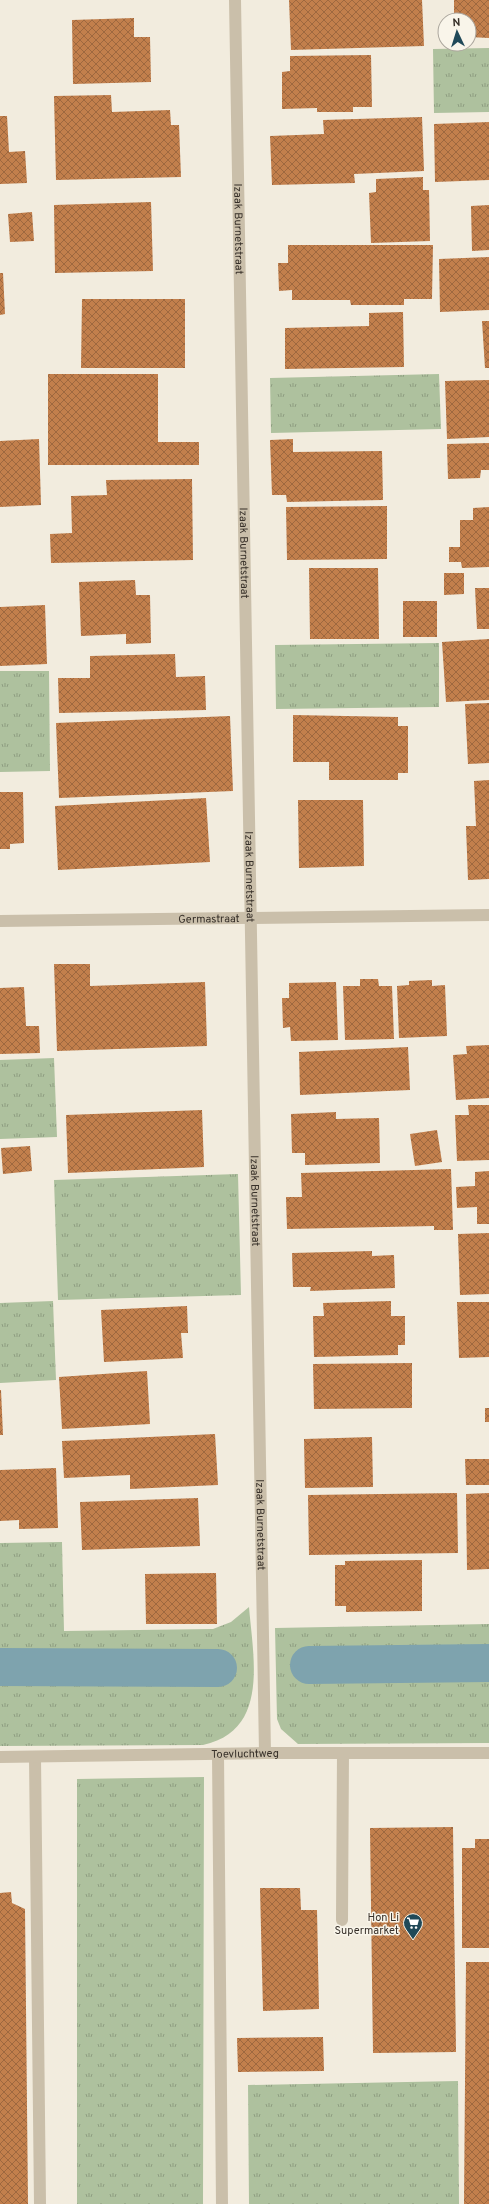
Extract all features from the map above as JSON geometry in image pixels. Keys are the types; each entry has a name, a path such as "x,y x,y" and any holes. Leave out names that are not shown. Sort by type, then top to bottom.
{"street":[{"name":"Izaak Burnetstraat","path":"235,0 252,917 265,1753"},
{"name":"Germastraat","path":"0,921 489,915"},
{"name":"Toevluchtweg","path":"0,1758 265,1753 489,1753"},
{"path":"342,1920 343,1753"},
{"path":"218,1754 222,2204"},
{"path":"35,1757 40,2204"}],"green space":[{"path":"477,48 489,48 489,112 434,113 433,49 437,49 437,52 477,52"},
{"path":"439,374 441,429 271,433 270,378"},
{"path":"439,643 439,707 276,709 275,645"},
{"path":"0,671 49,671 50,771 0,772"},
{"path":"54,1058 57,1137 0,1139 0,1060"},
{"path":"238,1174 241,1295 58,1300 54,1180"},
{"path":"53,1301 56,1380 0,1383 0,1303"},
{"path":"62,1542 64,1631 213,1629 231,1622 249,1607 253,1648 253,1690 248,1708 239,1725 224,1737 203,1745 0,1746 0,1543"},
{"path":"489,1624 489,1743 298,1744 281,1729 277,1719 275,1628"},
{"path":"204,1777 203,2204 77,2204 77,1779"},
{"path":"458,2081 459,2204 249,2204 248,2085"}],"building":[{"path":"289,0 422,0 424,46 291,50"},
{"path":"454,0 489,0 489,38 477,37 477,12 454,12"},
{"path":"134,18 134,37 150,37 151,82 73,84 72,20"},
{"path":"371,55 372,107 353,107 353,112 317,112 317,108 282,109 282,72 290,71 290,56"},
{"path":"111,95 112,112 170,110 171,125 179,125 181,177 56,180 54,96"},
{"path":"0,116 7,116 9,152 25,151 27,183 0,184"},
{"path":"422,117 424,171 354,174 355,183 272,185 270,136 324,134 323,120"},
{"path":"489,122 489,180 435,182 434,124"},
{"path":"423,177 423,190 429,190 430,241 371,243 369,193 376,192 376,179"},
{"path":"151,202 153,271 55,273 54,205"},
{"path":"489,205 489,250 472,251 471,206"},
{"path":"32,212 34,241 10,242 8,214"},
{"path":"288,245 433,245 432,299 404,299 404,305 351,305 350,300 292,300 292,290 279,291 278,263 288,263"},
{"path":"489,257 489,310 440,312 439,259"},
{"path":"0,273 3,273 5,314 0,315"},
{"path":"82,299 185,299 185,368 81,368"},
{"path":"403,312 404,367 285,369 285,328 369,326 369,313"},
{"path":"482,321 489,321 489,368 485,368"},
{"path":"48,374 158,374 158,442 199,442 199,465 48,465"},
{"path":"489,380 489,437 447,439 445,381"},
{"path":"39,439 41,505 0,507 0,441"},
{"path":"293,439 293,452 382,451 383,500 287,502 286,495 272,495 270,440"},
{"path":"489,443 489,470 481,470 480,478 448,479 447,444"},
{"path":"192,479 193,560 51,563 50,534 72,533 71,496 107,495 106,480"},
{"path":"387,506 387,559 287,560 286,507"},
{"path":"489,507 489,567 462,568 461,562 449,562 449,547 460,547 460,520 473,520 473,508"},
{"path":"309,568 378,568 379,639 310,639"},
{"path":"444,573 464,573 464,594 444,595"},
{"path":"135,580 136,595 150,595 151,643 126,644 126,634 81,636 79,582"},
{"path":"475,588 489,588 489,629 477,629"},
{"path":"403,601 437,601 437,637 403,637"},
{"path":"45,605 47,664 0,666 0,607"},
{"path":"489,639 489,700 446,702 442,642"},
{"path":"175,654 176,677 205,676 206,710 59,713 58,678 90,678 90,656"},
{"path":"489,703 489,763 468,764 465,704"},
{"path":"293,715 398,717 398,726 408,726 408,773 398,773 398,780 329,780 329,762 293,762"},
{"path":"230,716 233,791 59,798 56,723"},
{"path":"489,780 489,879 468,880 466,826 476,826 474,781"},
{"path":"0,792 23,792 24,843 10,844 10,849 0,849"},
{"path":"206,798 210,862 58,870 55,806"},
{"path":"298,800 363,800 364,866 299,868"},
{"path":"54,964 90,964 90,986 205,982 207,1046 57,1051"},
{"path":"360,979 378,979 379,986 392,986 394,1039 345,1040 343,986 360,986"},
{"path":"432,980 432,986 445,985 447,1036 399,1038 397,986 409,985 409,981"},
{"path":"336,982 338,1040 291,1041 290,1027 283,1028 282,998 289,998 289,983"},
{"path":"24,987 26,1026 39,1026 40,1053 0,1054 0,988"},
{"path":"489,1045 489,1098 456,1100 453,1055 467,1054 466,1046"},
{"path":"408,1047 410,1090 300,1095 299,1052"},
{"path":"468,1105 489,1105 489,1160 457,1161 455,1115 469,1115"},
{"path":"202,1110 204,1167 68,1173 66,1115"},
{"path":"336,1112 336,1119 379,1118 380,1163 305,1165 305,1153 292,1153 291,1114"},
{"path":"437,1130 442,1162 415,1166 410,1134"},
{"path":"30,1146 32,1171 3,1174 1,1148"},
{"path":"451,1169 453,1230 434,1230 434,1226 287,1229 286,1197 302,1197 301,1173"},
{"path":"489,1171 489,1224 477,1224 477,1207 457,1208 456,1187 475,1186 475,1172"},
{"path":"489,1233 489,1294 460,1295 458,1234"},
{"path":"372,1251 372,1256 394,1255 395,1288 310,1291 311,1287 293,1287 292,1253"},
{"path":"391,1301 391,1316 405,1316 405,1345 398,1345 398,1355 314,1357 313,1316 324,1316 323,1303"},
{"path":"457,1302 489,1302 489,1357 459,1358"},
{"path":"187,1306 188,1333 181,1333 183,1358 104,1362 101,1310"},
{"path":"412,1363 412,1408 314,1409 313,1364"},
{"path":"147,1371 150,1424 62,1429 59,1377"},
{"path":"1,1390 3,1435 0,1435"},
{"path":"485,1408 489,1408 489,1422 485,1422"},
{"path":"215,1434 218,1485 130,1489 130,1475 64,1478 62,1441"},
{"path":"372,1437 373,1487 305,1488 304,1439"},
{"path":"465,1459 489,1459 489,1485 466,1485"},
{"path":"56,1468 58,1528 19,1529 19,1520 0,1521 0,1470"},
{"path":"457,1493 458,1553 309,1555 308,1495"},
{"path":"489,1493 489,1569 467,1570 466,1494"},
{"path":"198,1498 200,1546 82,1550 80,1502"},
{"path":"422,1560 422,1611 346,1612 346,1606 335,1606 335,1565 345,1565 345,1561"},
{"path":"216,1573 217,1624 146,1624 145,1574"},
{"name":"Hon Li Supermarket","path":"453,1827 456,2052 373,2053 370,1828"},
{"path":"475,1839 489,1839 489,1948 462,1948 462,1848 475,1848"},
{"path":"260,1888 300,1888 301,1910 317,1910 319,2009 263,2011"},
{"path":"11,1892 12,1903 25,1909 28,2204 0,2204 0,1893"},
{"path":"466,1962 489,1962 489,2204 464,2204"},
{"path":"323,2037 324,2071 238,2072 237,2038"}],"waterway":[{"path":"309,1665 489,1663"},
{"path":"0,1667 218,1668"}],"place":[{"name":"Hon Li Supermarket","path":"413,1940"}]}
